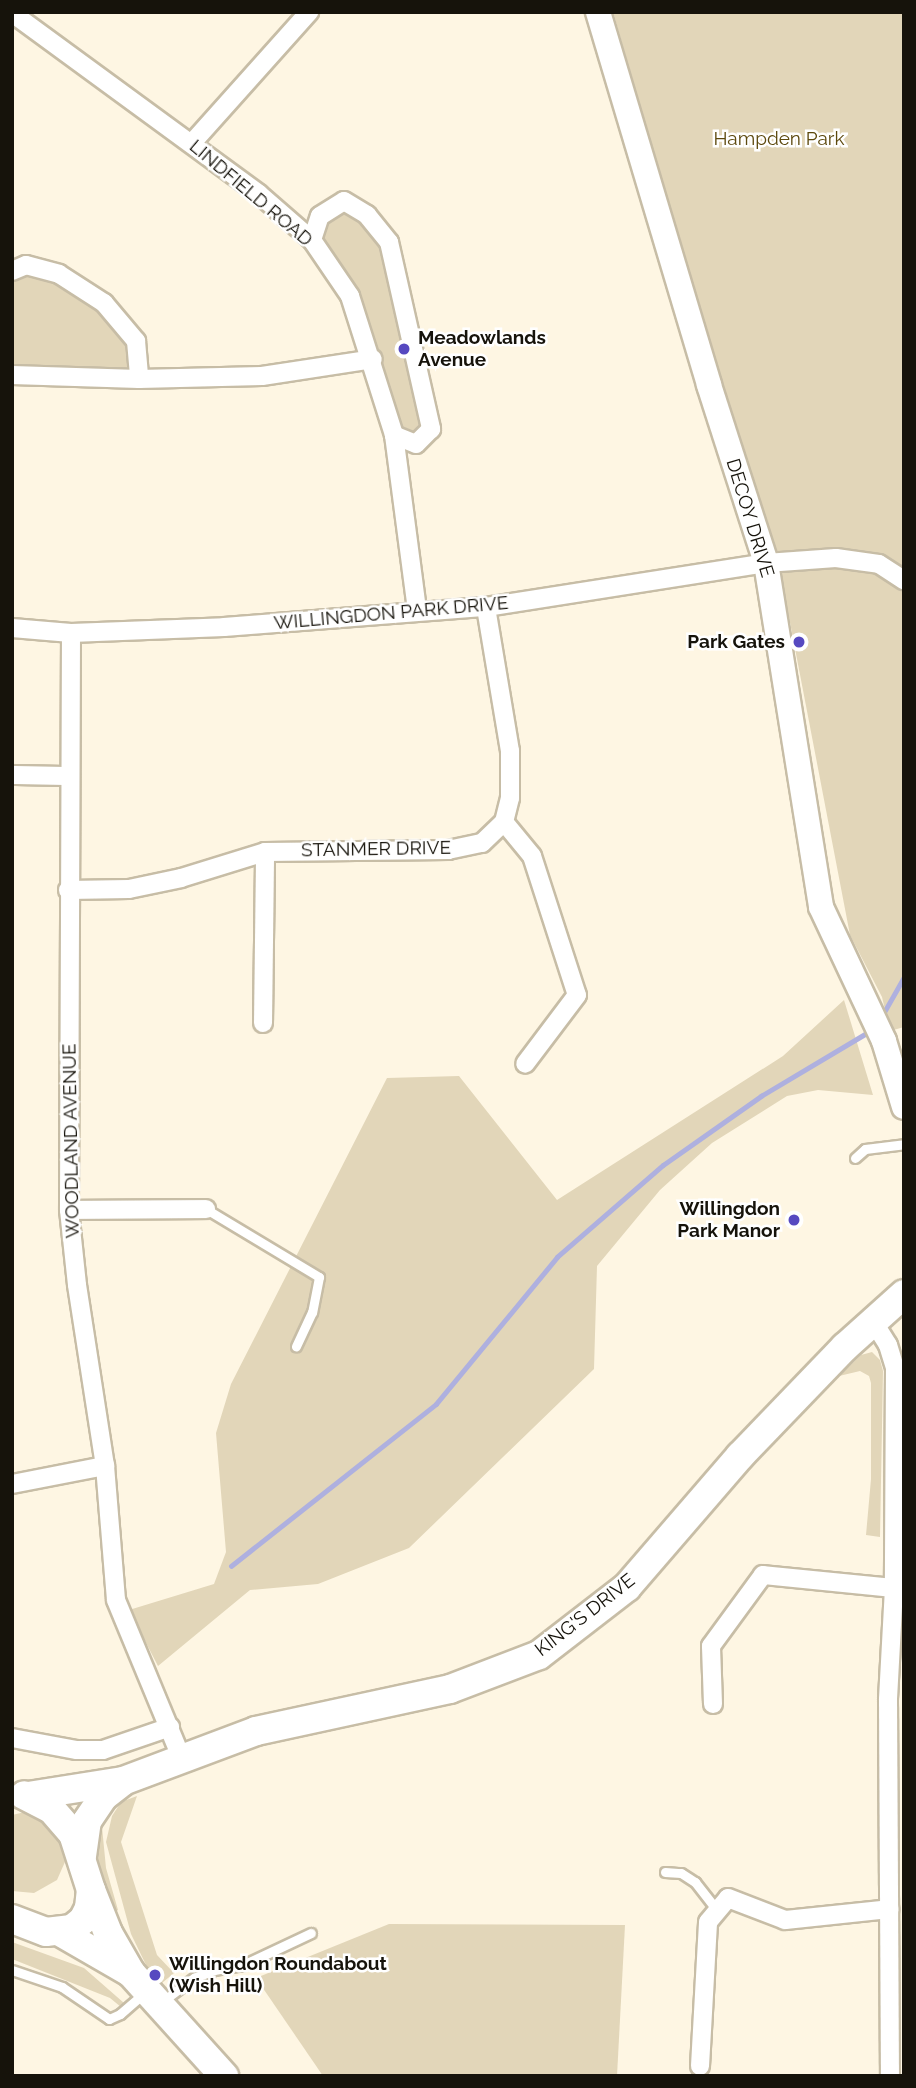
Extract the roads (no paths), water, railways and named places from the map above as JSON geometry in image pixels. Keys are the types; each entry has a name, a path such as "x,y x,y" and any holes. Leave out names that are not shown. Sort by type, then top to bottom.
{"main road":[{"name":"KING'S DRIVE","path":"20,1795 122,1782 256,1731 450,1689 539,1655 626,1587 740,1456 873,1321 904,1294"},
{"name":"KING'S DRIVE","path":"82,1856 88,1821 93,1811 103,1797 122,1782"},
{"path":"20,1795 61,1819 73,1834 108,1933 145,1989 224,2076"},
{"path":"12,1919 47,1933 72,1929 83,1920 89,1908 92,1890"},
{"path":"60,1932 145,1989"}],"street":[{"path":"192,143 309,12"},
{"name":"DECOY DRIVE","path":"598,12 709,385 766,563 821,907 884,1041 904,1107"},
{"name":"LINDFIELD ROAD","path":"12,13 192,143 312,240 350,296 373,359 394,435 417,610"},
{"path":"312,240 320,216 344,201 368,215 389,242 431,429 416,444 394,435"},
{"path":"12,271 26,265 59,274 104,303 136,341 139,379"},
{"path":"12,375 139,379 262,376 373,359"},
{"name":"WILLINGDON PARK DRIVE","path":"12,628 71,633 224,627 417,610 486,607 766,563 836,558 879,564 904,580"},
{"path":"486,607 510,751 510,798 504,822 532,856 577,995 525,1064"},
{"name":"WOODLAND AVENUE","path":"71,633 68,890 69,1210 77,1285 105,1466 116,1600 182,1759"},
{"path":"12,775 69,776"},
{"name":"STANMER DRIVE","path":"68,890 129,889 181,878 265,852 448,850 482,843 504,822"},
{"path":"263,1023 265,852"},
{"path":"69,1210 206,1209"},
{"path":"873,1321 888,1345 895,1368 900,1517 888,1700 889,1909 898,2039 890,2076"},
{"path":"12,1484 105,1466"},
{"path":"713,1704 711,1646 763,1575 894,1588"},
{"path":"12,1738 77,1750 103,1750 170,1727"},
{"path":"700,2066 708,1922 728,1898 785,1920 889,1909"}],"lane":[{"path":"855,1158 865,1149 904,1144"},
{"path":"206,1209 319,1277 312,1312 296,1346"},
{"path":"665,1872 681,1873 695,1882 717,1910"},
{"path":"12,1970 62,1987 108,2019 120,2014 145,1989 243,1965 311,1933"}],"waterway":[{"path":"883,1014 904,977"},
{"path":"231,1566 436,1404 557,1257 663,1165 761,1096 865,1034"}],"place":[{"name":"Meadowlands Avenue","path":"404,349"},
{"name":"Park Gates","path":"799,642"},
{"name":"Willingdon Park Manor","path":"794,1220"},
{"name":"Willingdon Roundabout (Wish Hill)","path":"155,1975"}],"park label":[{"name":"Hampden Park","path":"779,139"}]}
